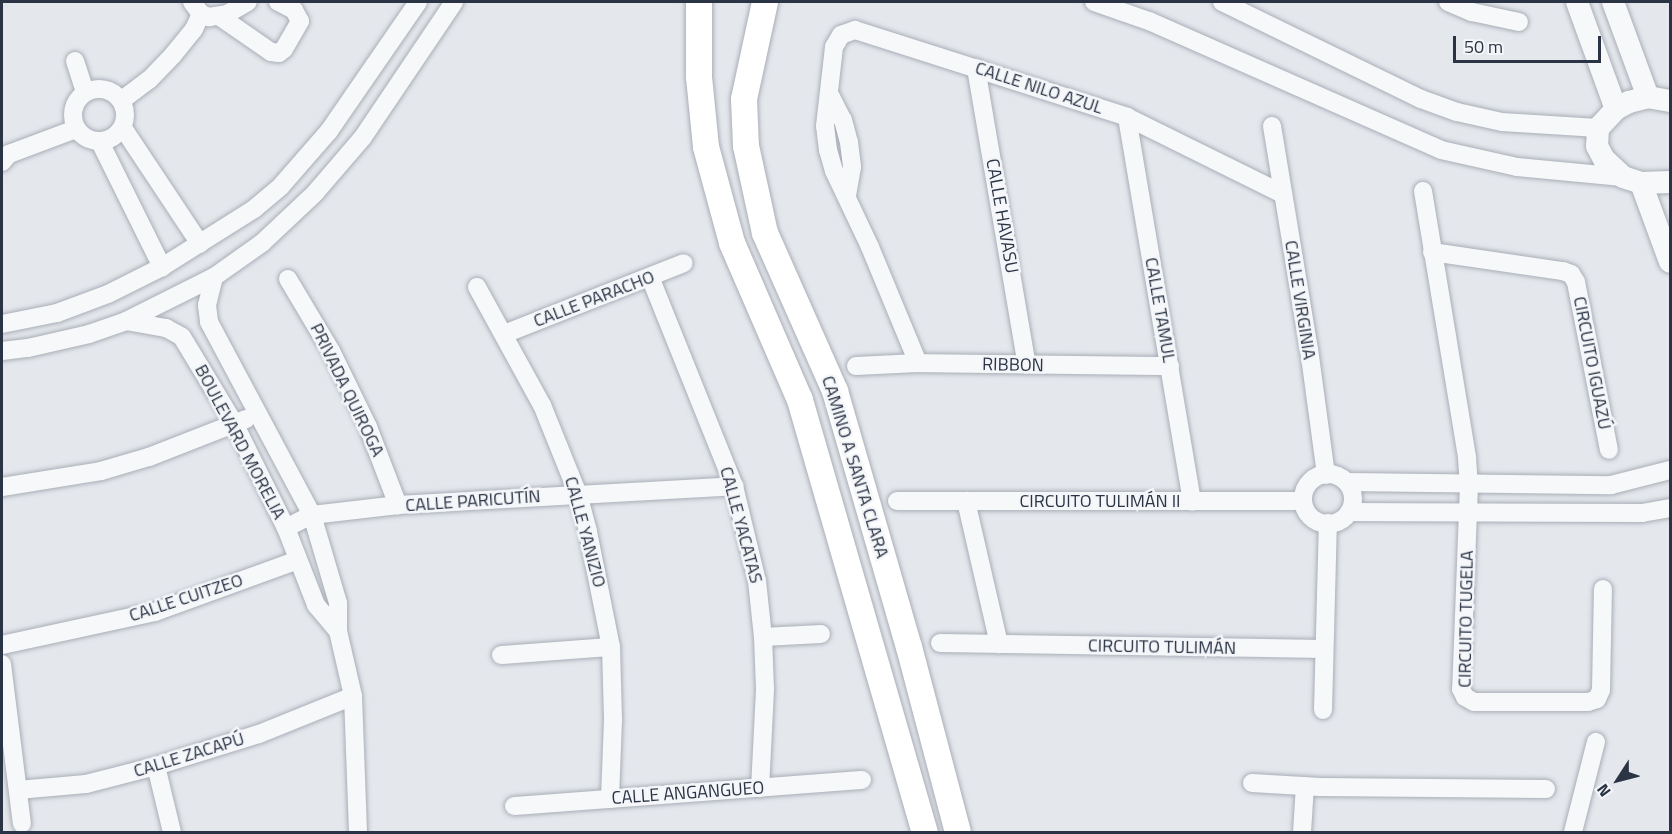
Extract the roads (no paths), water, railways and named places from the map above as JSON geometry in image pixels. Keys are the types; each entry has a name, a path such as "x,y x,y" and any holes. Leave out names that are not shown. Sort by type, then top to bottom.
{"main road":[{"name":"CAMINO A SANTA CLARA","path":"699,2 699,77 708,158 732,243 800,400 925,832"},
{"name":"CAMINO A SANTA CLARA","path":"765,2 744,99 746,146 765,232 835,391 958,832"}],"street":[{"path":"204,11 236,10 248,2"},
{"path":"204,11 271,52 279,53 284,50 300,21 294,10 278,2"},
{"path":"2,324 57,313 108,294 162,267 254,209 300,165 352,101 418,2"},
{"path":"2,351 28,348 89,334 126,321 214,277 262,243 315,193 363,137 454,2"},
{"path":"1094,2 1149,21 1441,150 1517,167 1671,182"},
{"path":"1222,2 1421,99 1457,112 1502,123 1598,128"},
{"path":"1448,2 1519,22"},
{"path":"1577,2 1616,109"},
{"path":"1612,2 1648,97"},
{"path":"122,100 149,80 173,56 204,11"},
{"name":"CALLE NILO AZUL","path":"918,363 847,195 834,171 828,150 825,126 834,47 841,35 855,30 1127,117 1283,195"},
{"path":"75,61 85,92"},
{"name":"CALLE HAVASU","path":"976,68 1027,365"},
{"path":"105,89 122,100 126,114 123,128 113,138 100,142 86,139 76,129 73,109 85,92 105,89"},
{"path":"1671,101 1648,97 1629,102 1616,109 1598,128 1597,146 1604,159 1632,180 1671,262"},
{"name":"CALLE TAMUL","path":"1127,117 1192,502"},
{"name":"CALLE VIRGINIA","path":"1272,126 1326,475"},
{"path":"123,128 200,244"},
{"path":"4,154 76,129"},
{"path":"100,142 162,267"},
{"path":"1423,191 1467,458 1468,512"},
{"name":"CIRCUITO IGUAZÚ","path":"1432,252 1571,274 1576,282 1609,450"},
{"name":"CALLE PARACHO","path":"504,334 684,263"},
{"path":"126,321 166,328 182,337 209,322 207,305 214,277"},
{"name":"CALLE YACATAS","path":"650,277 734,486 757,581 763,638 765,690 760,788"},
{"name":"PRIVADA QUIROGA","path":"288,279 331,351 368,427 398,506"},
{"name":"CALLE YANIZIO","path":"477,286 542,405 578,494 599,581 611,647 613,720 610,799"},
{"name":"BOULEVARD MORELIA","path":"209,322 312,515 338,603 338,631 354,696 358,832"},
{"name":"BOULEVARD MORELIA","path":"182,337 235,425 286,528 316,605 338,631"},
{"name":"RIBBON","path":"856,366 918,363 1170,366"},
{"path":"2,487 101,471 149,457 235,425 258,413"},
{"path":"1347,482 1353,497 1349,512 1337,522 1322,524 1308,515 1302,501 1306,486 1318,475 1333,474 1347,482 1611,485 1671,470"},
{"path":"1609,512 1611,485"},
{"name":"CALLE PARICUTÍN","path":"286,528 312,515 398,506 734,486"},
{"name":"CIRCUITO TULIMÁN II","path":"897,501 1302,501"},
{"path":"966,501 999,644"},
{"path":"1349,512 1642,513 1671,508"},
{"name":"CIRCUITO TUGELA","path":"1468,512 1461,689 1465,697 1474,702 1587,702 1597,699 1601,690 1603,589"},
{"path":"1323,710 1328,523"},
{"name":"CALLE CUITZEO","path":"2,645 155,612 298,560"},
{"path":"763,638 821,634"},
{"name":"CIRCUITO TULIMÁN","path":"940,643 1324,649"},
{"path":"501,656 611,647"},
{"path":"2,664 22,824"},
{"name":"CALLE ZACAPÚ","path":"18,790 86,784 156,766 259,734 354,696"},
{"path":"1573,832 1596,742"},
{"path":"156,766 172,832"},
{"name":"CALLE ANGANGUEO","path":"514,806 862,780"},
{"path":"1251,783 1305,786 1546,789"},
{"path":"1302,832 1305,786"}]}
